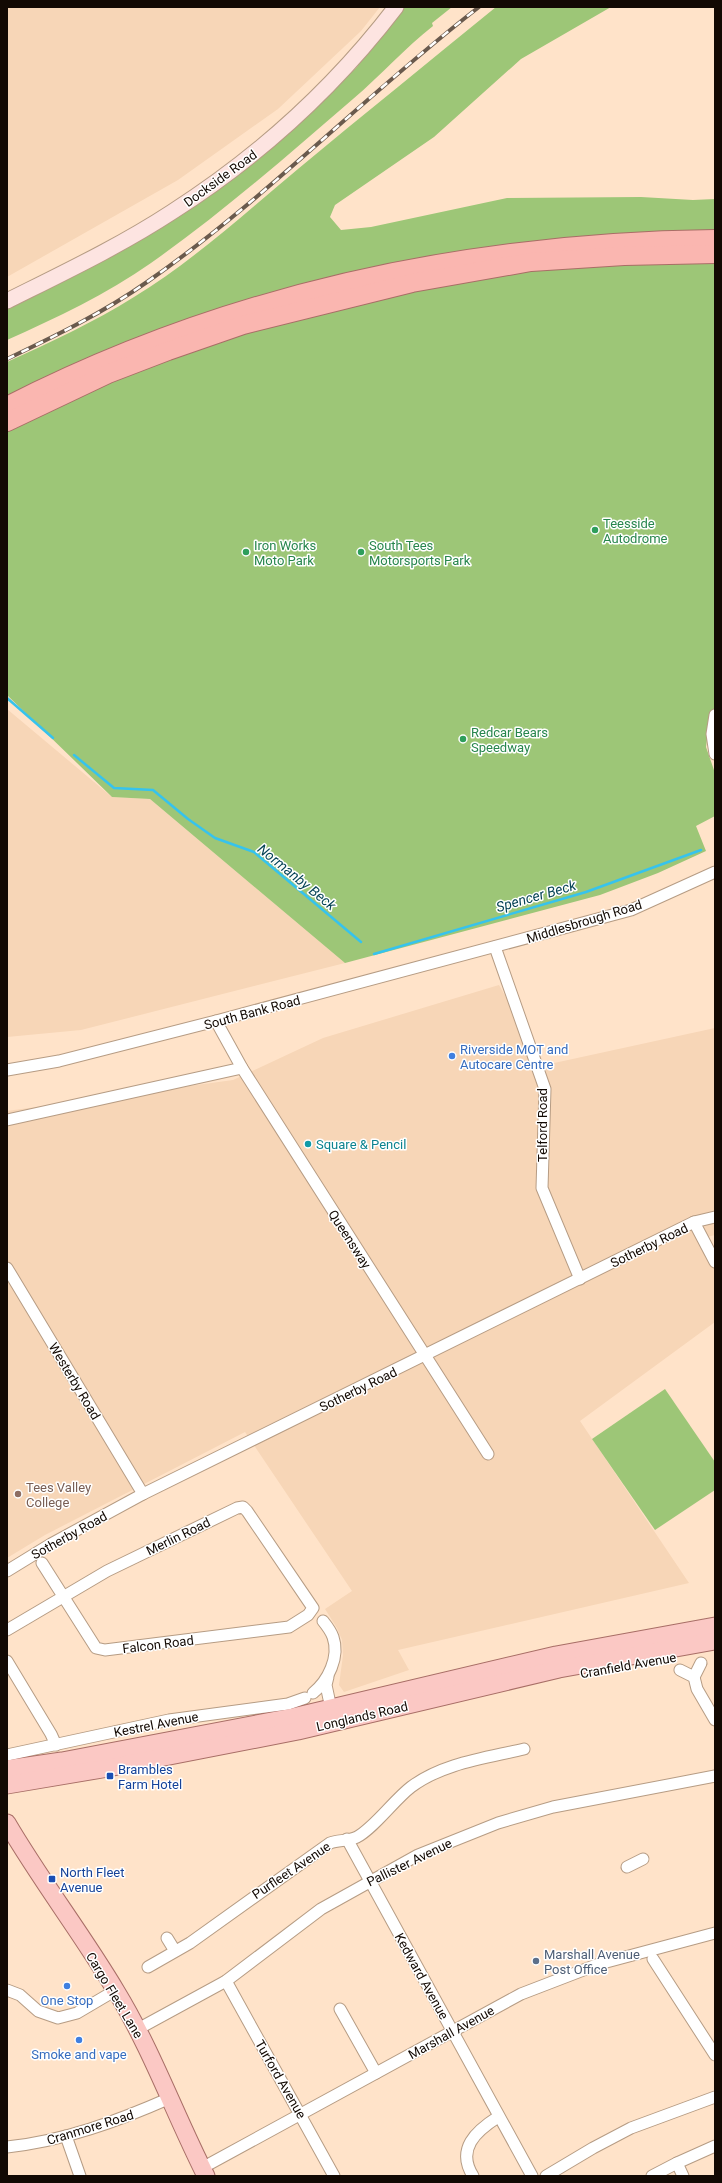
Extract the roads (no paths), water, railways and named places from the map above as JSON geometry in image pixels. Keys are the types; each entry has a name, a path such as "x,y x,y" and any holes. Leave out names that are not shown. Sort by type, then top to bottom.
{"highway":[{"path":"7,406 81,371 181,331 242,310 342,282 432,264 529,249 633,241 715,239"},
{"path":"7,422 108,374 220,332 404,285 531,262 624,256 715,254"}],"main road":[{"name":"Dockside Road","path":"7,301 135,234 177,209 230,172 268,142 326,88 396,7"},
{"name":"Longlands Road","path":"7,1785 116,1767 332,1710 556,1655 715,1626"},
{"name":"Longlands Road","path":"7,1770 715,1641"},
{"name":"Cargo Fleet Lane","path":"7,1823 45,1884 116,1990 138,2029 204,2172"}],"street":[{"path":"715,715 712,734 715,754"},
{"name":"Middlesbrough Road","path":"495,947 630,910 715,872"},
{"name":"South Bank Road","path":"7,1070 59,1061 495,947"},
{"name":"Telford Road","path":"495,947 545,1089 542,1188 580,1279"},
{"name":"Queensway","path":"216,1021 242,1068 488,1454"},
{"path":"7,1120 242,1068"},
{"name":"Sotherby Road","path":"7,1571 51,1544 143,1494 694,1222 715,1217"},
{"path":"694,1222 715,1262"},
{"name":"Westerby Road","path":"7,1268 143,1494"},
{"name":"Merlin Road","path":"7,1630 63,1596 160,1544 231,1510 243,1507 250,1514 313,1608"},
{"name":"Falcon Road","path":"42,1563 96,1648 105,1650 289,1627 308,1615 313,1608"},
{"path":"323,1620 333,1635 335,1643 333,1660 326,1685 332,1710"},
{"name":"Cranfield Avenue","path":"540,1681 715,1649"},
{"path":"7,1661 51,1734 56,1745"},
{"path":"701,1664 694,1677 697,1689 715,1720"},
{"path":"680,1670 694,1677"},
{"name":"Kestrel Avenue","path":"7,1755 169,1720 288,1704 309,1696 328,1677"},
{"name":"Purfleet Avenue","path":"148,1967 176,1952 330,1843 356,1838 412,1787 444,1770 467,1762 524,1749"},
{"name":"Pallister Avenue","path":"138,2029 226,1982 321,1909 369,1880 418,1855 452,1840 534,1812 577,1801 715,1776"},
{"name":"Kedward Avenue","path":"346,1839 498,2117 532,2176"},
{"path":"627,1867 643,1859"},
{"name":"Marshall Avenue","path":"204,2172 301,2114 521,1994 551,1981 599,1964 715,1933"},
{"path":"167,1938 176,1952"},
{"path":"653,1959 715,2055"},
{"name":"Turford Avenue","path":"226,1982 301,2114 334,2176"},
{"path":"7,1990 20,1995 38,2010 58,2018 77,2013 116,1990"},
{"path":"340,2009 376,2073"},
{"path":"546,2176 593,2148 631,2128 715,2097"},
{"name":"Cranmore Road","path":"7,2147 66,2136 128,2116 170,2098"},
{"path":"473,2176 467,2162 467,2152 472,2138 482,2127 498,2117"},
{"path":"66,2136 80,2176"},
{"path":"652,2176 715,2146"},
{"path":"677,2163 683,2176"}],"waterway":[{"name":"Normanby Beck","path":"7,698 53,738"},
{"name":"Normanby Beck","path":"74,755 114,788 153,790 188,819 215,838 254,852 361,942"},
{"name":"Spencer Beck","path":"374,954 586,892 701,850"}],"railway":[{"path":"7,359 61,333 113,304 147,282 190,250 233,217 396,76 479,7"}],"place":[{"name":"Teesside Autodrome","path":"595,530"},
{"name":"Iron Works Moto Park","path":"246,552"},
{"name":"South Tees Motorsports Park","path":"361,552"},
{"name":"Redcar Bears Speedway","path":"463,739"},
{"name":"Riverside MOT and Autocare Centre","path":"452,1056"},
{"name":"Square & Pencil","path":"308,1144"},
{"name":"Tees Valley College","path":"18,1494"},
{"name":"Brambles Farm Hotel","path":"110,1776"},
{"name":"North Fleet Avenue","path":"52,1879"},
{"name":"Marshall Avenue Post Office","path":"536,1961"},
{"name":"One Stop","path":"67,1986"},
{"name":"Smoke and vape","path":"79,2040"}]}
